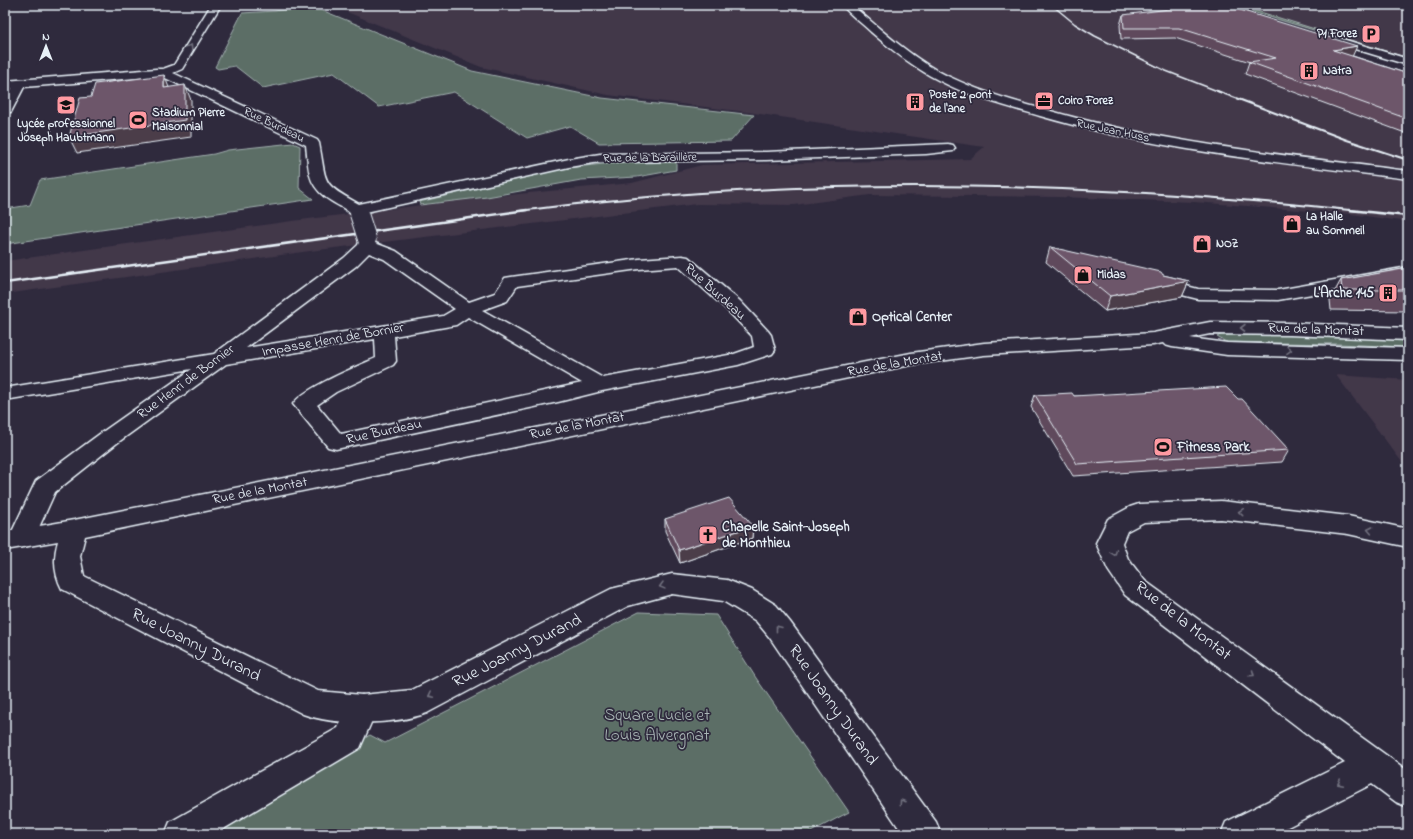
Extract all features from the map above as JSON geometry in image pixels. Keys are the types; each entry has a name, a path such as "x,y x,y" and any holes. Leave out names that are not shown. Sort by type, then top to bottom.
{"street":[{"path":"164,73 178,67 216,5"},
{"name":"Rue Jean Huss","path":"847,5 893,45 911,59 933,72 976,92 1077,124 1177,143 1408,175"},
{"path":"1318,34 1408,62"},
{"name":"Rue Burdeau","path":"5,85 156,72 164,73 312,143 315,156 316,175 320,184 328,192 358,211"},
{"path":"7,109 20,84"},
{"name":"Rue de la Baraillère","path":"358,211 569,163 600,158 766,156 948,148"},
{"path":"358,211 366,242 390,255 467,309 600,385"},
{"name":"Rue Henri de Bornier","path":"13,540 45,487 108,438 350,262 366,242"},
{"name":"Rue Burdeau","path":"384,332 386,361 329,388 304,404 336,442 558,396 600,385 738,358 765,350 761,335 733,305 682,261 639,264 512,282 501,296 467,309 449,321"},
{"path":"1164,285 1198,294 1278,295 1408,272"},
{"name":"Impasse Henri de Bornier","path":"5,394 449,321"},
{"name":"Rue de la Montat","path":"13,540 74,529 911,359 1012,347 1153,339 1210,328 1290,329 1408,334"},
{"name":"Rue de la Montat","path":"1153,339 1227,349 1408,354"},
{"name":"Rue de la Montat","path":"1408,538 1348,525 1221,510 1139,513 1117,525 1109,543 1118,563 1135,588 1408,791"},
{"name":"Rue Joanny Durand","path":"74,529 67,556 72,582 314,704 362,709 416,703 621,597 672,584 727,591 742,598 766,613 780,630 924,834"},
{"path":"182,834 348,738 362,709"},
{"path":"1238,834 1375,765"}],"shaded area":[{"path":"330,5 1190,5 1408,74 1408,222 1351,214 1194,202 1059,197 870,195 794,205 697,204 310,251 5,294 5,261 292,221 487,197 632,183 702,165 970,159 984,147 754,113 608,95 481,67"},
{"name":"P1 Forez","path":"1233,5 1408,5 1408,58"},
{"path":"1336,375 1408,380 1408,470"}],"green space":[{"path":"309,5 472,71 602,98 754,115 731,141 599,143 570,126 527,138 454,92 379,107 334,73 263,88 235,66 218,69 215,67 242,13 275,11"},
{"path":"1229,5 1237,5 1408,58"},
{"path":"293,143 300,146 299,188 313,199 5,244 5,209 30,205 40,180 214,154 228,150"},
{"path":"676,162 676,170 637,177 581,180 487,197 420,205 419,202 566,168 604,164"},
{"path":"1222,334 1341,336 1408,340 1408,347 1226,342 1217,337"},
{"name":"Square Lucie et Louis Alvergnat","path":"639,612 716,615 756,678 849,812 807,834 200,834 370,735 385,743"}],"building":[{"name":"Natra","path":"1200,5 1224,5 1357,46 1333,50 1408,74 1408,119 1249,62 1276,58 1179,28 1124,28 1123,15"},
{"path":"164,75 164,88 185,85 185,120 69,137 80,98 91,97 95,84"},
{"path":"1050,247 1161,272 1163,275 1189,281 1110,296"},
{"path":"1408,268 1408,290 1342,290 1341,280"},
{"name":"Fitness Park","path":"1226,387 1238,399 1242,399 1289,450 1077,464 1035,395 1072,393 1074,396"},
{"path":"729,498 753,526 679,550 665,519"}],"railway":[{"path":"1052,5 1075,24 1095,36 1166,71 1220,92"},
{"path":"1217,91 1347,140 1408,160"},
{"path":"524,210 623,199 728,191 833,187 939,186 1044,188 1149,193 1356,211"},
{"path":"5,283 524,210"},
{"path":"519,211 524,210"},
{"path":"1349,210 1356,211"},
{"path":"1356,211 1408,216"}],"place":[{"name":"P1 Forez","path":"1371,34"},
{"name":"Natra","path":"1309,71"},
{"name":"Coiro Forez","path":"1044,101"},
{"name":"Poste 2 pont de l'ane","path":"915,102"},
{"name":"Lycée professionnel Joseph Haubtmann","path":"66,105"},
{"name":"Stadium Pierre Maisonnial","path":"138,120"},
{"name":"La Halle au Sommeil","path":"1292,224"},
{"name":"NOZ","path":"1202,244"},
{"name":"Midas","path":"1083,275"},
{"name":"L'Arche 145","path":"1388,293"},
{"name":"Optical Center","path":"858,317"},
{"name":"Fitness Park","path":"1163,447"},
{"name":"Chapelle Saint-Joseph de Monthieu","path":"708,535"}]}
